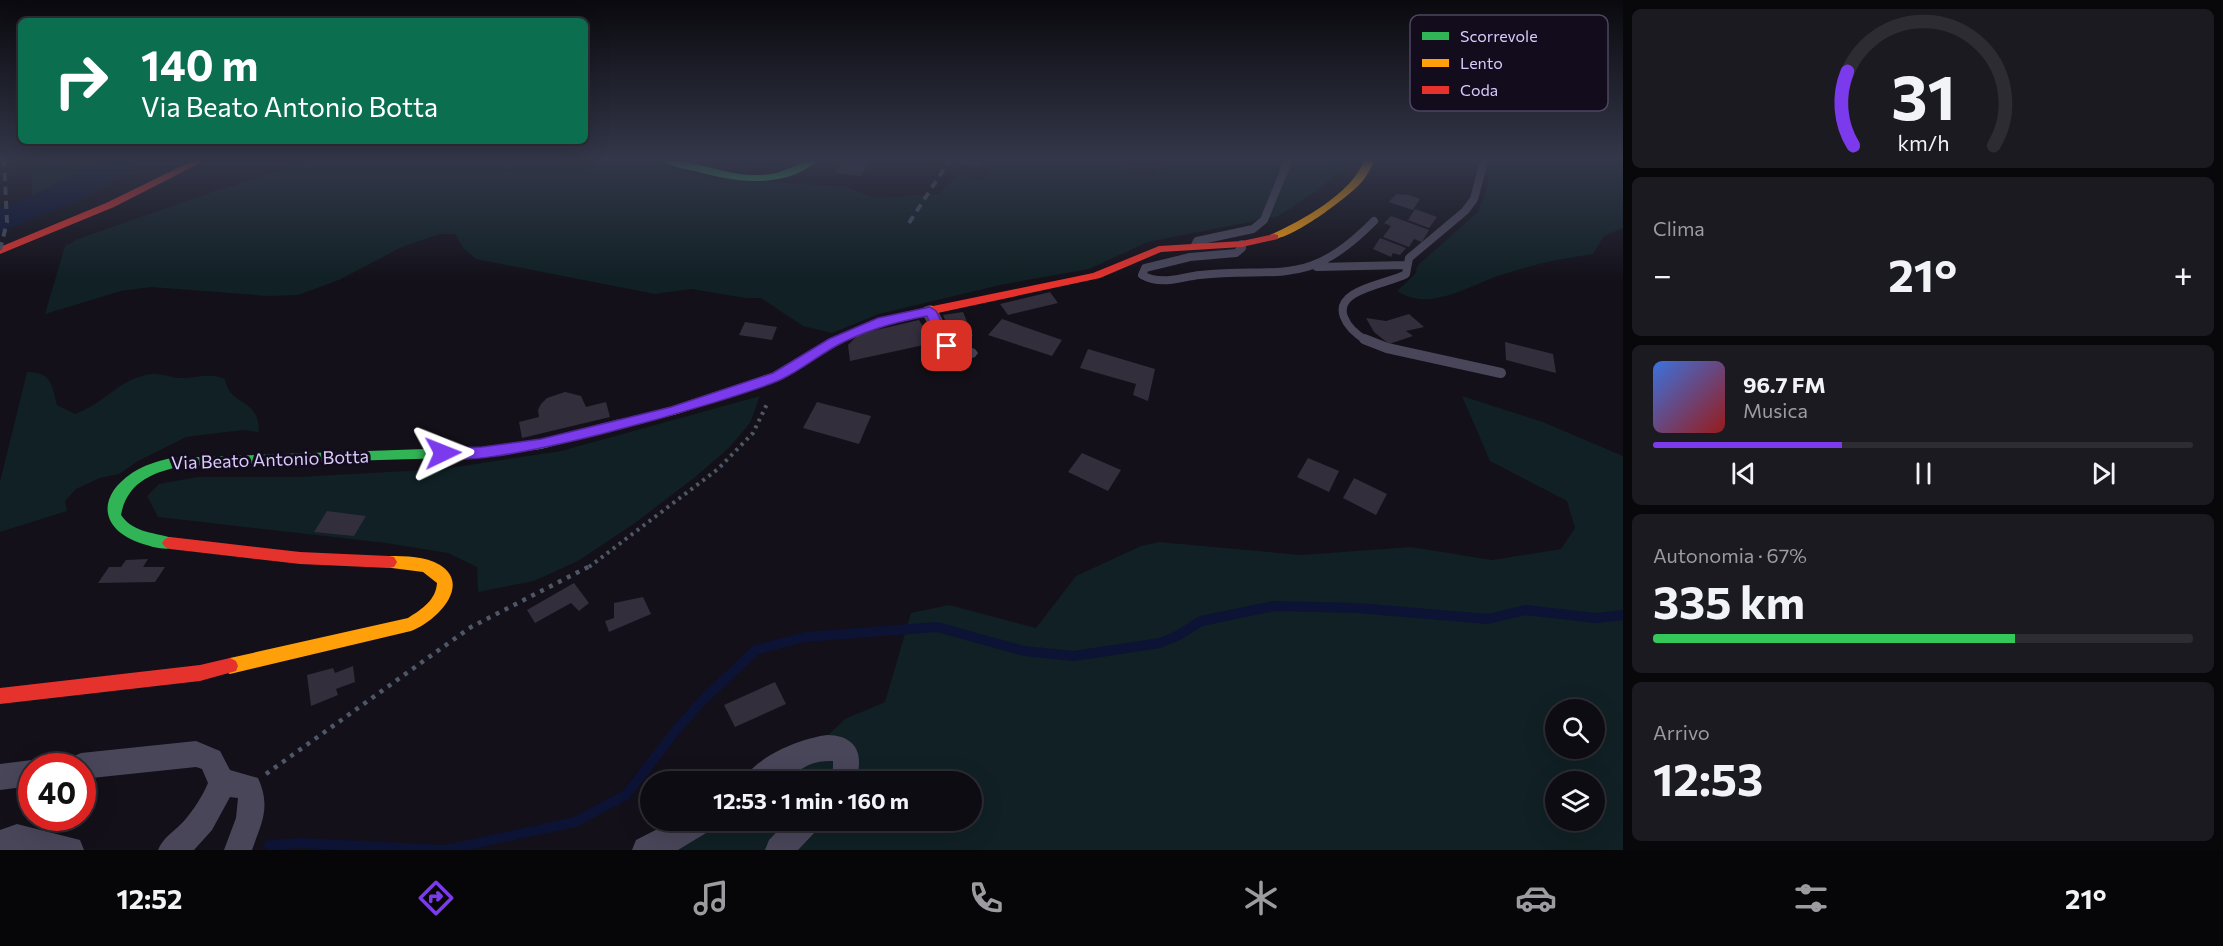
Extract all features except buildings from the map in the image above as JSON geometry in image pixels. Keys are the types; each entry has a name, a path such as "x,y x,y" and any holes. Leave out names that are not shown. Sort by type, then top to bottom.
{"street":[{"path":"0,251 119,201"},
{"name":"Via Beato Antonio Botta","path":"0,696 200,673 411,624 435,609 442,599 445,588 444,578 439,570 430,566 263,554 184,545 130,532 119,525 113,517 113,507 117,496 126,485 153,468 183,461 505,450 541,444 672,411 768,380 833,342 882,321 1096,276 1159,249 1195,245 1242,244 1275,237 1301,225 1332,201"},
{"path":"930,311 947,346 969,353"},
{"path":"771,771 803,752 826,747 840,748 848,758 847,771"},
{"path":"96,764 196,754 211,760 222,783 214,805 172,850"},
{"path":"0,777 18,775"},
{"path":"222,783 249,787 253,795 238,850"},
{"path":"646,850 684,831"},
{"path":"779,850 797,831"},
{"path":"0,844 17,838 70,850"}],"lane":[{"path":"1195,245 1197,241 1253,229 1264,220 1272,201"},
{"path":"1472,201 1465,212 1409,258 1406,274 1399,279 1359,291 1347,298 1343,305 1343,316 1351,328 1364,340 1384,348 1501,373"},
{"path":"1308,268 1337,253 1374,220"},
{"path":"1242,244 1242,248 1236,253 1213,253 1168,261 1145,268 1142,275 1155,282 1202,275 1268,274 1308,268 1406,265"}],"path":[{"path":"249,787 369,698 471,627 598,562 659,512 718,469 757,426 769,399 771,387 768,380"}],"shaded area":[{"path":"187,201 1302,201 1279,216 1148,242 1089,269 1000,285 879,314 832,333 803,326 761,298 746,298 691,289 655,294 476,259 463,248 455,234 440,234 402,247 339,280 298,295 268,296 151,287 121,291 45,314 65,246 78,239"},
{"path":"1482,201 1623,201 1623,228 1604,236 1593,254 1539,264 1494,277 1438,298 1410,297 1397,291 1416,273 1417,266 1478,212"},
{"path":"27,372 35,372 46,377 52,386 57,405 75,414 141,376 156,374 180,378 220,377 225,379 232,394 254,412 259,432 243,430 186,437 138,461 119,474 100,478 76,489 65,501 67,511 0,532 0,482"},
{"path":"760,396 750,423 729,448 635,523 578,561 534,581 478,592 477,567 448,553 386,543 158,517 147,496 159,484 197,477 297,477 443,469 561,451"},
{"path":"1462,396 1543,422 1623,456 1623,850 673,850 702,831 982,831 982,771 787,771 845,719 885,702 911,613 949,605 1036,628 1076,576 1141,546 1159,542 1301,555 1411,547 1492,560 1561,549 1575,528 1567,501 1490,461"}],"water":[{"path":"20,201 78,201 0,232 0,208"}],"waterway":[{"path":"269,845 301,843 445,850 575,822 626,795 677,729 703,700 756,650 805,637 937,627 1024,651 1074,656 1160,643 1179,635 1201,621 1274,606 1357,608 1488,619 1525,610 1596,618 1623,615"}],"railway":[{"path":"0,250 7,222 6,201"},
{"path":"909,223 923,201"}],"traffic: fast":[{"path":"170,543 138,536 123,528 114,515 116,503 128,484 148,471 171,463 482,452 541,444 620,424"}],"traffic: slow":[{"path":"1274,237 1298,225 1335,201"},
{"path":"620,424 672,411 777,376 833,342 883,321 933,310"},
{"path":"230,666 411,624 435,607 445,589 445,581 440,574 420,564 389,562"}],"traffic: jam":[{"path":"0,251 119,201"},
{"path":"933,310 1096,276 1159,249 1242,244 1274,237"},
{"path":"170,543 300,558 389,562"},
{"path":"0,696 200,673 230,666"}],"route":[{"path":"443,453 505,450 541,444 672,411 777,376 833,342 882,321 930,311 947,346"}]}
